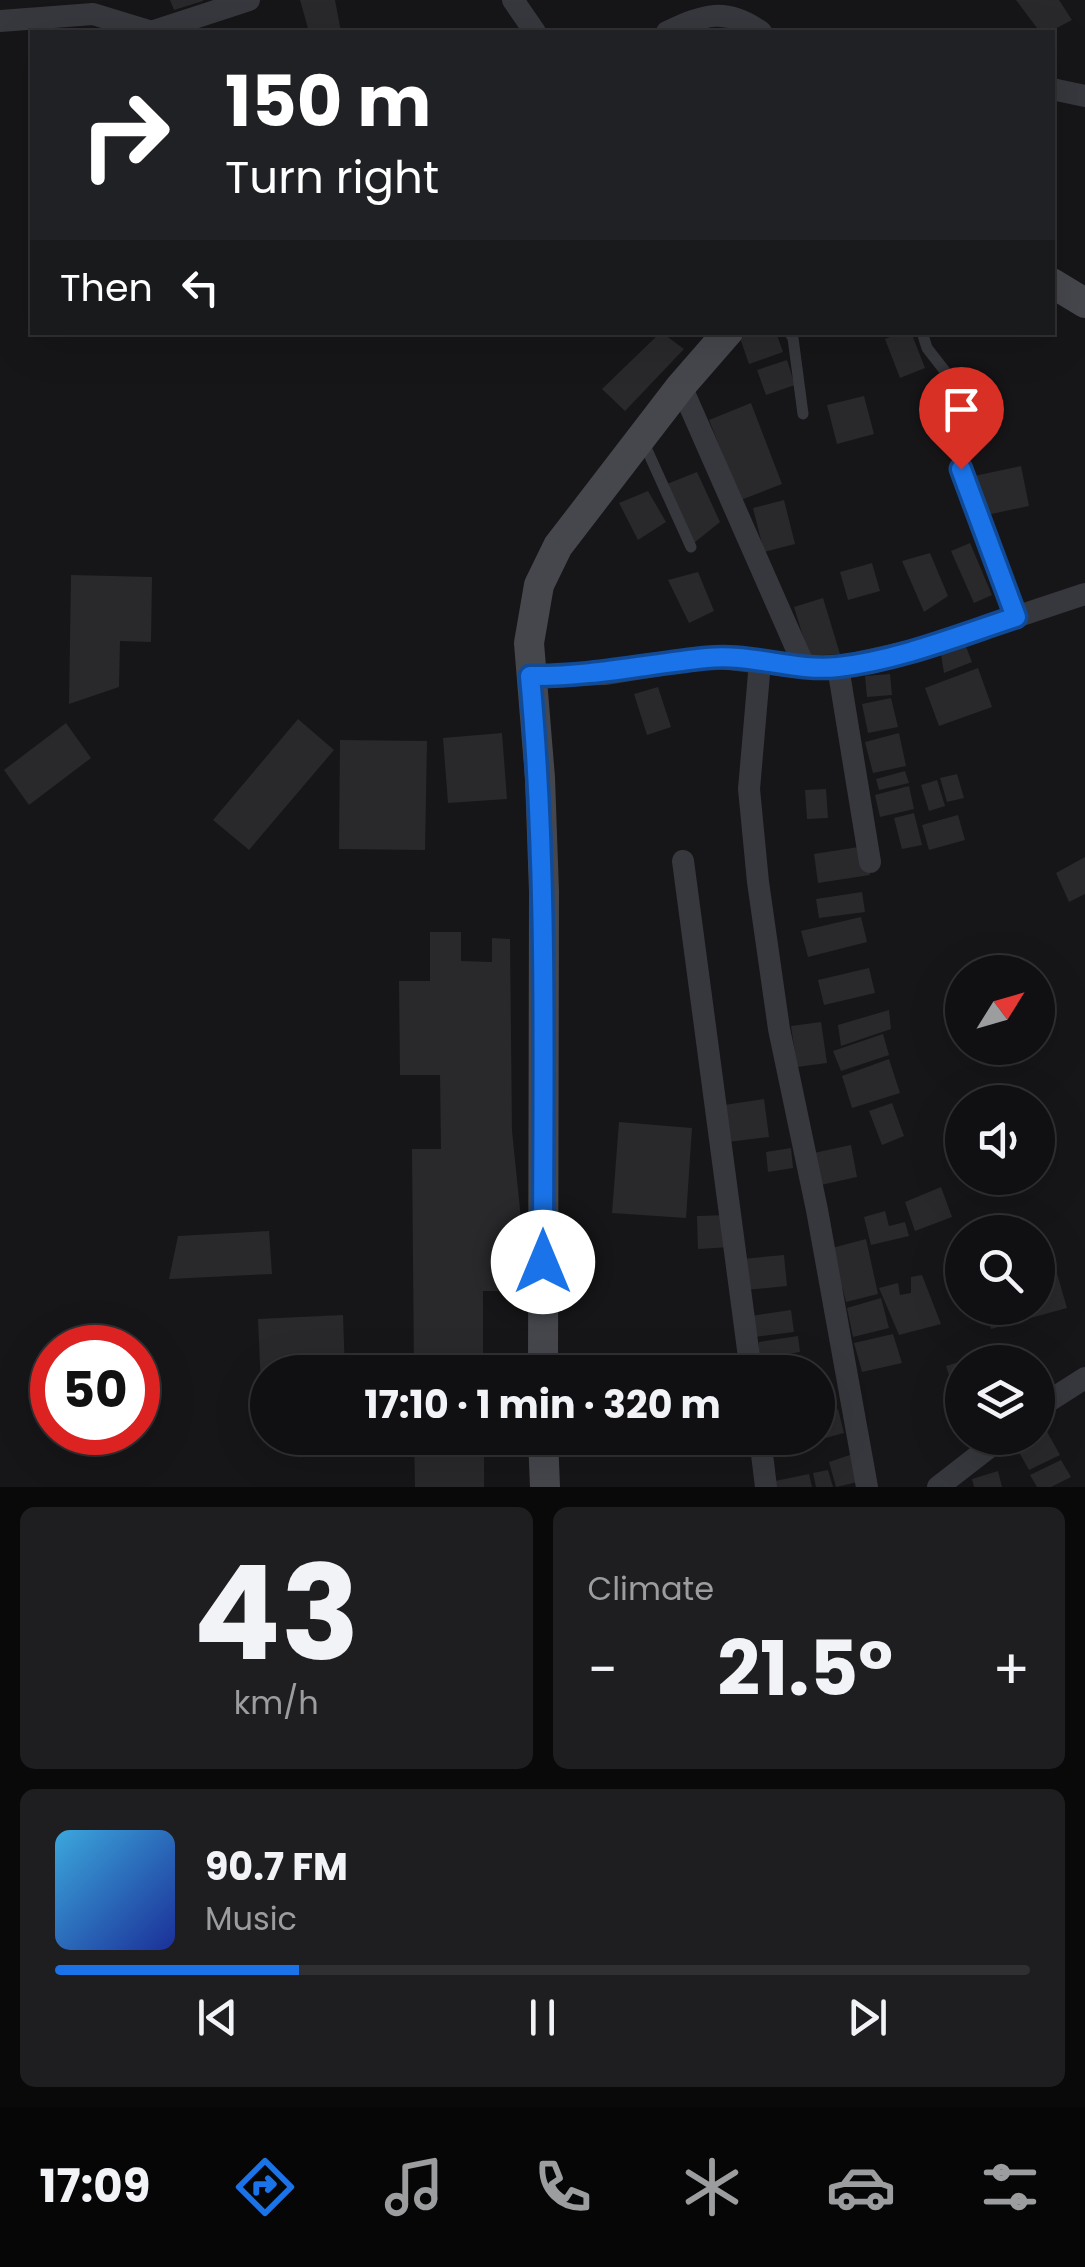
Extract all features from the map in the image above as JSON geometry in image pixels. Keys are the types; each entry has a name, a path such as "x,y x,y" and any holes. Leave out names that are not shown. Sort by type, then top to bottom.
{"main road":[{"path":"1055,284 1085,303"},
{"path":"542,1355 544,892 540,778 530,676 531,621 546,565 641,437 725,335"},
{"path":"543,1455 544,1487"}],"street":[{"path":"158,30 249,0"},
{"path":"513,0 534,30"},
{"path":"671,30 726,8 758,30"},
{"path":"0,21 93,14 145,30"},
{"path":"1055,91 1085,96"},
{"path":"681,386 805,668"},
{"path":"530,676 606,674 712,657 805,668 838,667 919,649 1085,594"},
{"path":"760,662 749,789 758,882 779,1029 817,1210 867,1487"},
{"path":"838,667 870,862"},
{"path":"683,861 749,1355"},
{"path":"1055,1397 1085,1378"},
{"path":"762,1455 766,1487"},
{"path":"938,1487 979,1455"}],"lane":[{"path":"790,335 803,414"},
{"path":"923,335 926,348 962,392"},
{"path":"641,437 690,547"},
{"path":"961,469 1016,617"}],"building":[{"path":"170,0 203,0 203,1 174,10"},
{"path":"300,0 335,0 341,30 308,30"},
{"path":"1016,0 1059,0 1072,20 1053,30 1038,30"},
{"path":"658,335 665,335 684,349 625,411 602,389"},
{"path":"777,335 783,352 749,364 740,338"},
{"path":"912,335 925,368 900,378 885,339"},
{"path":"787,360 795,385 766,395 757,370"},
{"path":"864,396 874,434 837,444 827,405"},
{"path":"751,403 782,484 741,500 709,420"},
{"path":"1021,466 1029,506 982,516 974,476"},
{"path":"697,472 720,522 694,543 667,484"},
{"path":"648,491 666,522 638,540 619,503"},
{"path":"784,500 795,544 764,552 753,508"},
{"path":"970,543 992,595 974,603 951,551"},
{"path":"930,553 948,596 924,612 902,561"},
{"path":"872,563 880,591 848,600 840,572"},
{"path":"698,572 714,611 689,623 668,580"},
{"path":"71,575 152,577 151,642 120,641 119,687 69,704"},
{"path":"823,598 840,654 809,656 794,607"},
{"path":"963,639 972,662 944,673 940,648"},
{"path":"978,668 992,707 939,726 925,688"},
{"path":"890,674 892,695 867,697 865,676"},
{"path":"658,687 671,727 647,735 634,694"},
{"path":"891,698 898,727 868,733 862,704"},
{"path":"298,719 334,750 249,850 213,820"},
{"path":"66,723 91,758 29,805 4,770"},
{"path":"502,733 507,799 448,803 443,738"},
{"path":"899,733 906,766 873,773 865,742"},
{"path":"340,740 427,741 425,850 339,849"},
{"path":"905,771 909,783 879,790 876,779"},
{"path":"957,774 964,798 947,802 940,778"},
{"path":"937,780 945,806 929,811 921,785"},
{"path":"909,786 914,809 880,817 875,795"},
{"path":"826,789 828,818 807,819 805,790"},
{"path":"914,813 922,845 902,849 894,818"},
{"path":"958,815 965,840 929,850 922,825"},
{"path":"865,846 870,875 818,883 814,854"},
{"path":"1085,857 1085,894 1069,902 1056,873"},
{"path":"862,892 865,912 819,918 816,899"},
{"path":"861,917 867,942 808,957 801,931"},
{"path":"430,932 461,932 461,961 492,962 492,938 510,939 512,1131 521,1219 522,1291 483,1291 483,1355 414,1355 412,1149 441,1149 440,1075 400,1075 399,981 430,981"},
{"path":"869,968 875,993 824,1005 818,980"},
{"path":"889,1010 891,1029 841,1046 838,1025"},
{"path":"821,1022 827,1063 797,1067 791,1026"},
{"path":"883,1034 889,1055 841,1071 833,1051"},
{"path":"889,1059 900,1093 852,1108 842,1076"},
{"path":"764,1099 769,1137 728,1142 724,1105"},
{"path":"892,1103 904,1136 882,1145 869,1111"},
{"path":"619,1122 692,1128 686,1218 612,1213"},
{"path":"851,1145 857,1177 816,1186 809,1154"},
{"path":"791,1148 793,1168 768,1172 766,1152"},
{"path":"941,1187 951,1215 915,1231 905,1202"},
{"path":"885,1211 889,1226 905,1222 909,1236 871,1245 864,1217"},
{"path":"729,1215 731,1247 698,1249 697,1216"},
{"path":"269,1231 272,1274 169,1279 178,1236"},
{"path":"866,1239 878,1294 846,1302 832,1248"},
{"path":"784,1255 787,1286 745,1290 742,1259"},
{"path":"1055,1270 1067,1308 1055,1311"},
{"path":"922,1275 941,1324 899,1335 879,1288 898,1283 900,1295 911,1293 911,1277"},
{"path":"881,1298 889,1328 853,1337 847,1308"},
{"path":"791,1310 794,1332 754,1337 751,1316"},
{"path":"343,1315 344,1355 260,1355 258,1319"},
{"path":"893,1334 902,1363 862,1372 854,1343"},
{"path":"798,1336 800,1352 757,1355 759,1342"},
{"path":"838,1409 844,1433 835,1435"},
{"path":"1055,1446 1060,1455 1029,1470 1021,1455 1055,1455"},
{"path":"853,1454 862,1481 836,1487 829,1462"},
{"path":"414,1455 484,1455 484,1487 415,1487"},
{"path":"1061,1460 1071,1477 1051,1487 1037,1487 1030,1475"},
{"path":"828,1470 833,1487 816,1487 813,1473"},
{"path":"998,1471 1002,1487 974,1487 972,1479"},
{"path":"809,1474 812,1487 776,1487 775,1481"}],"route":[{"path":"543,1262 544,892 540,778 530,676 606,674 712,657 805,668 838,667 919,649 1016,617 961,469"}]}
